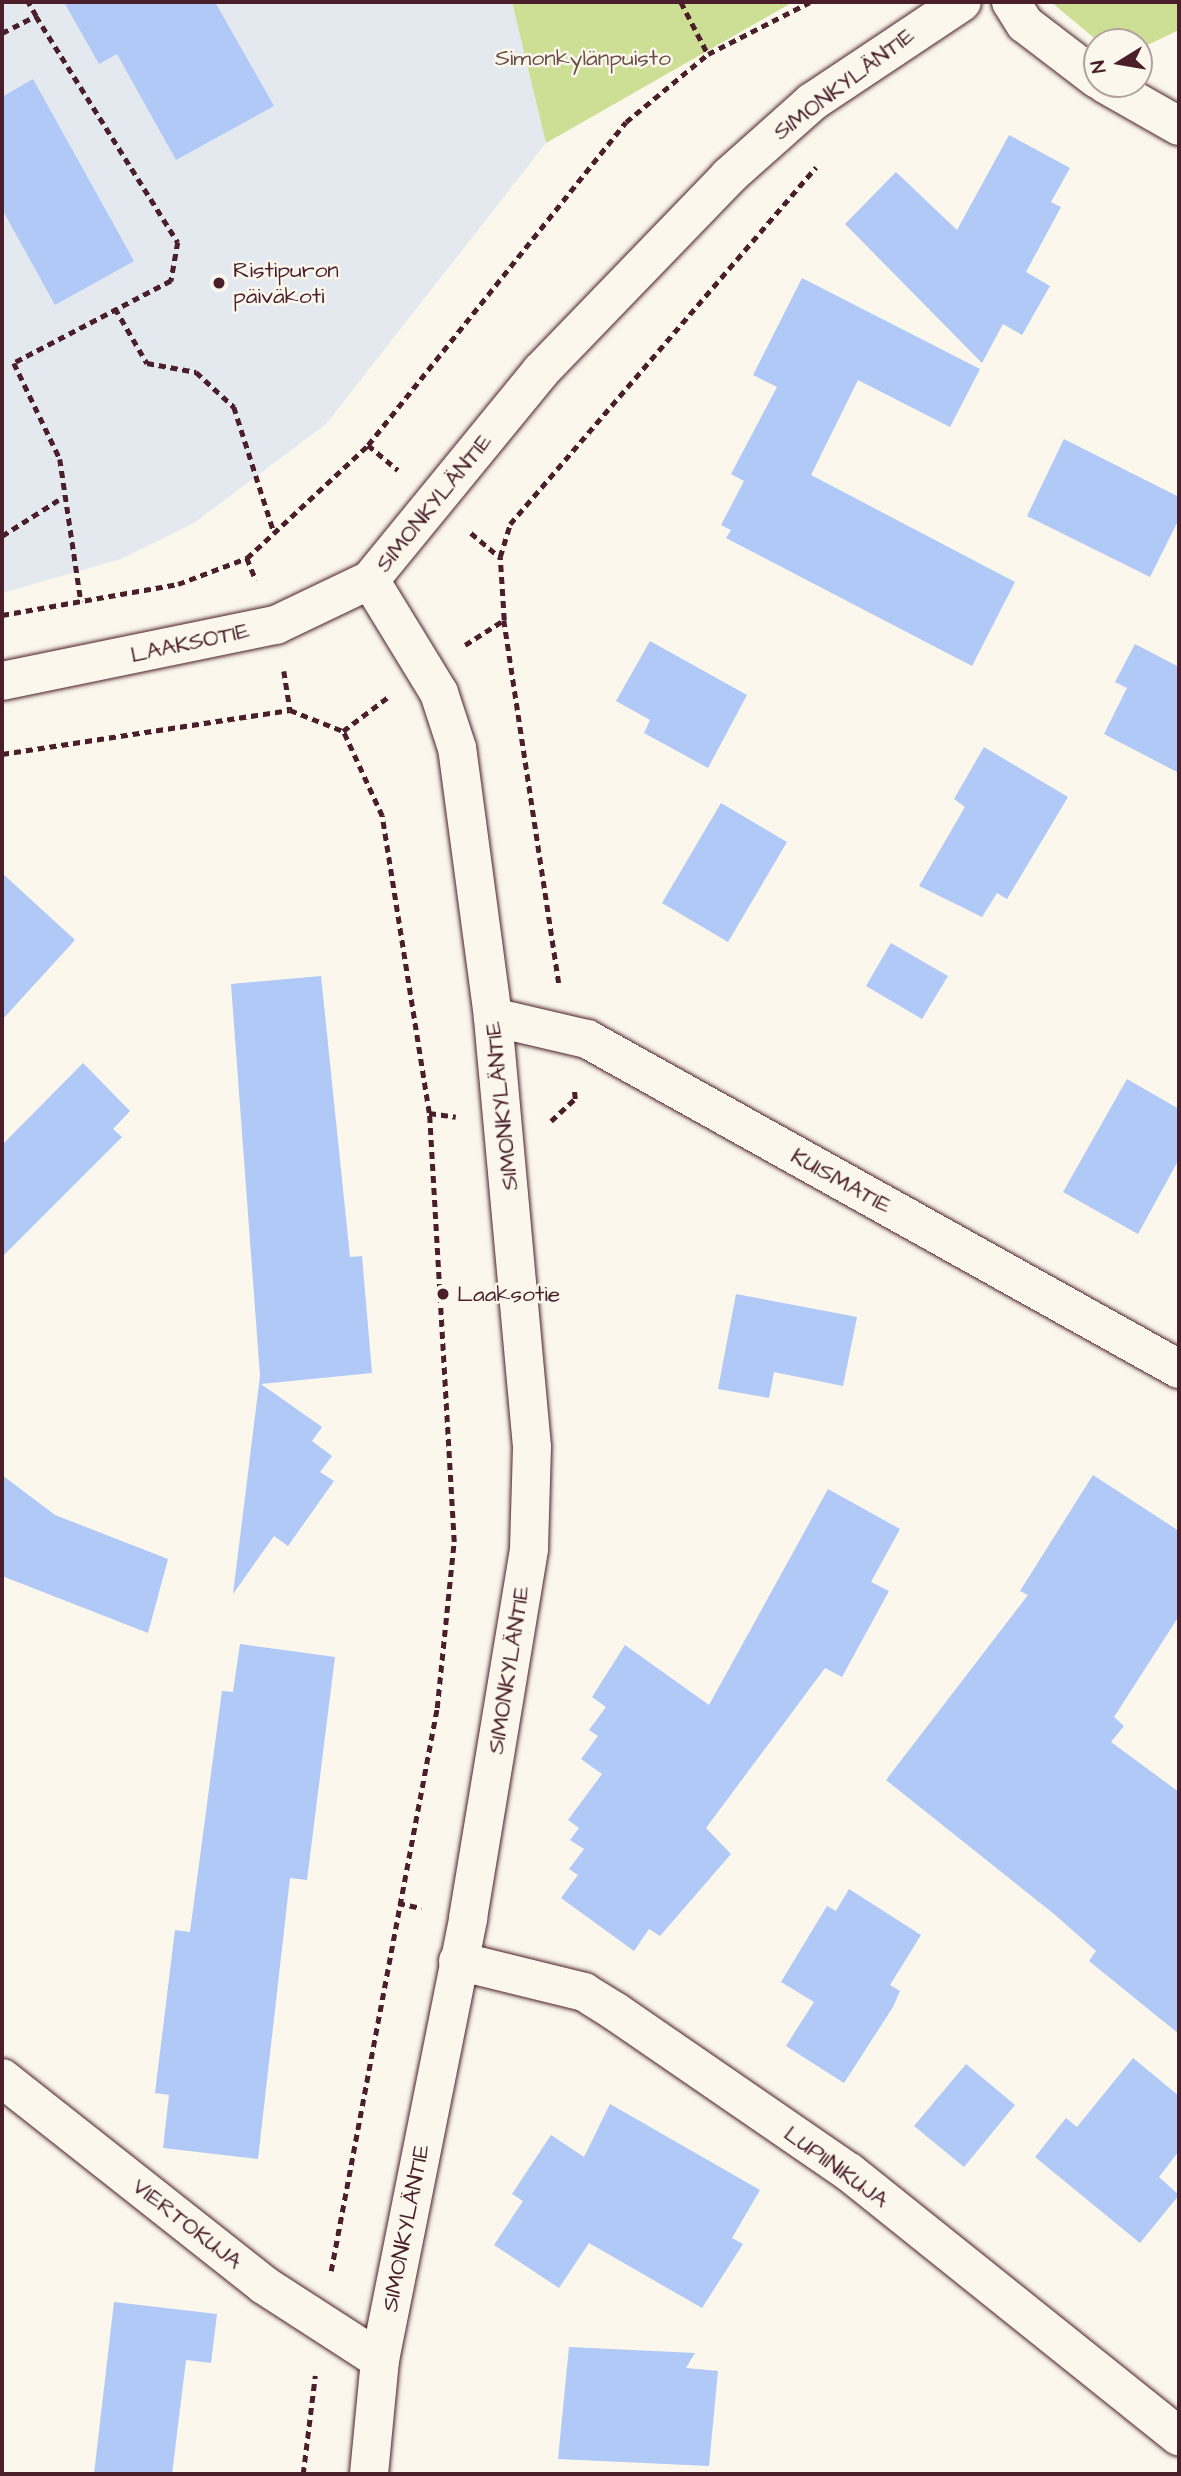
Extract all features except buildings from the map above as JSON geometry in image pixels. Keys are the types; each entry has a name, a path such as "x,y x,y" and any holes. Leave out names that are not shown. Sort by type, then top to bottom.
{"main road":[{"name":"SIMONKYLÄNTIE","path":"369,2474 380,2360 458,1961 529,1548 532,1447 505,1124 457,748 425,670 370,580 541,370 729,176 812,102 962,2"},
{"path":"1011,2 1025,24 1083,68"},
{"path":"1129,98 1179,127"},
{"name":"LAAKSOTIE","path":"2,681 276,625 370,580"},
{"name":"KUISMATIE","path":"493,1017 568,1035 701,1100 1179,1369"},
{"name":"LUPIINIKUJA","path":"458,1961 594,1998 849,2172 1179,2436"},
{"name":"VIERTOKUJA","path":"2,2078 264,2284 380,2360"}],"path":[{"path":"28,2 178,242 171,281 15,363 60,459 63,497 81,601"},
{"path":"681,2 708,54"},
{"path":"2,615 178,584 247,558 368,445 626,121 708,54 810,2"},
{"path":"2,33 36,16"},
{"path":"505,1124 549,1122 575,1099 568,1035 504,620 500,557 510,524 825,155"},
{"path":"116,308 147,363 196,372 234,407 274,532"},
{"path":"2,536 63,497"},
{"path":"342,731 425,670 504,620"},
{"path":"2,754 290,710 342,731 382,816 429,1113 454,1542 438,1708 322,2322 303,2474"}],"shaded area":[{"name":"Ristipuron päiväkoti","path":"2,2 512,2 546,143 326,424 194,523 121,559 2,593"}],"green space":[{"name":"Simonkylänpuisto","path":"512,2 793,2 546,143"},
{"path":"1051,2 1179,2 1179,30 1153,42 1153,28 1083,29"}],"place":[{"name":"Ristipuron päiväkoti","path":"219,283"},
{"name":"Laaksotie","path":"443,1294"}]}
